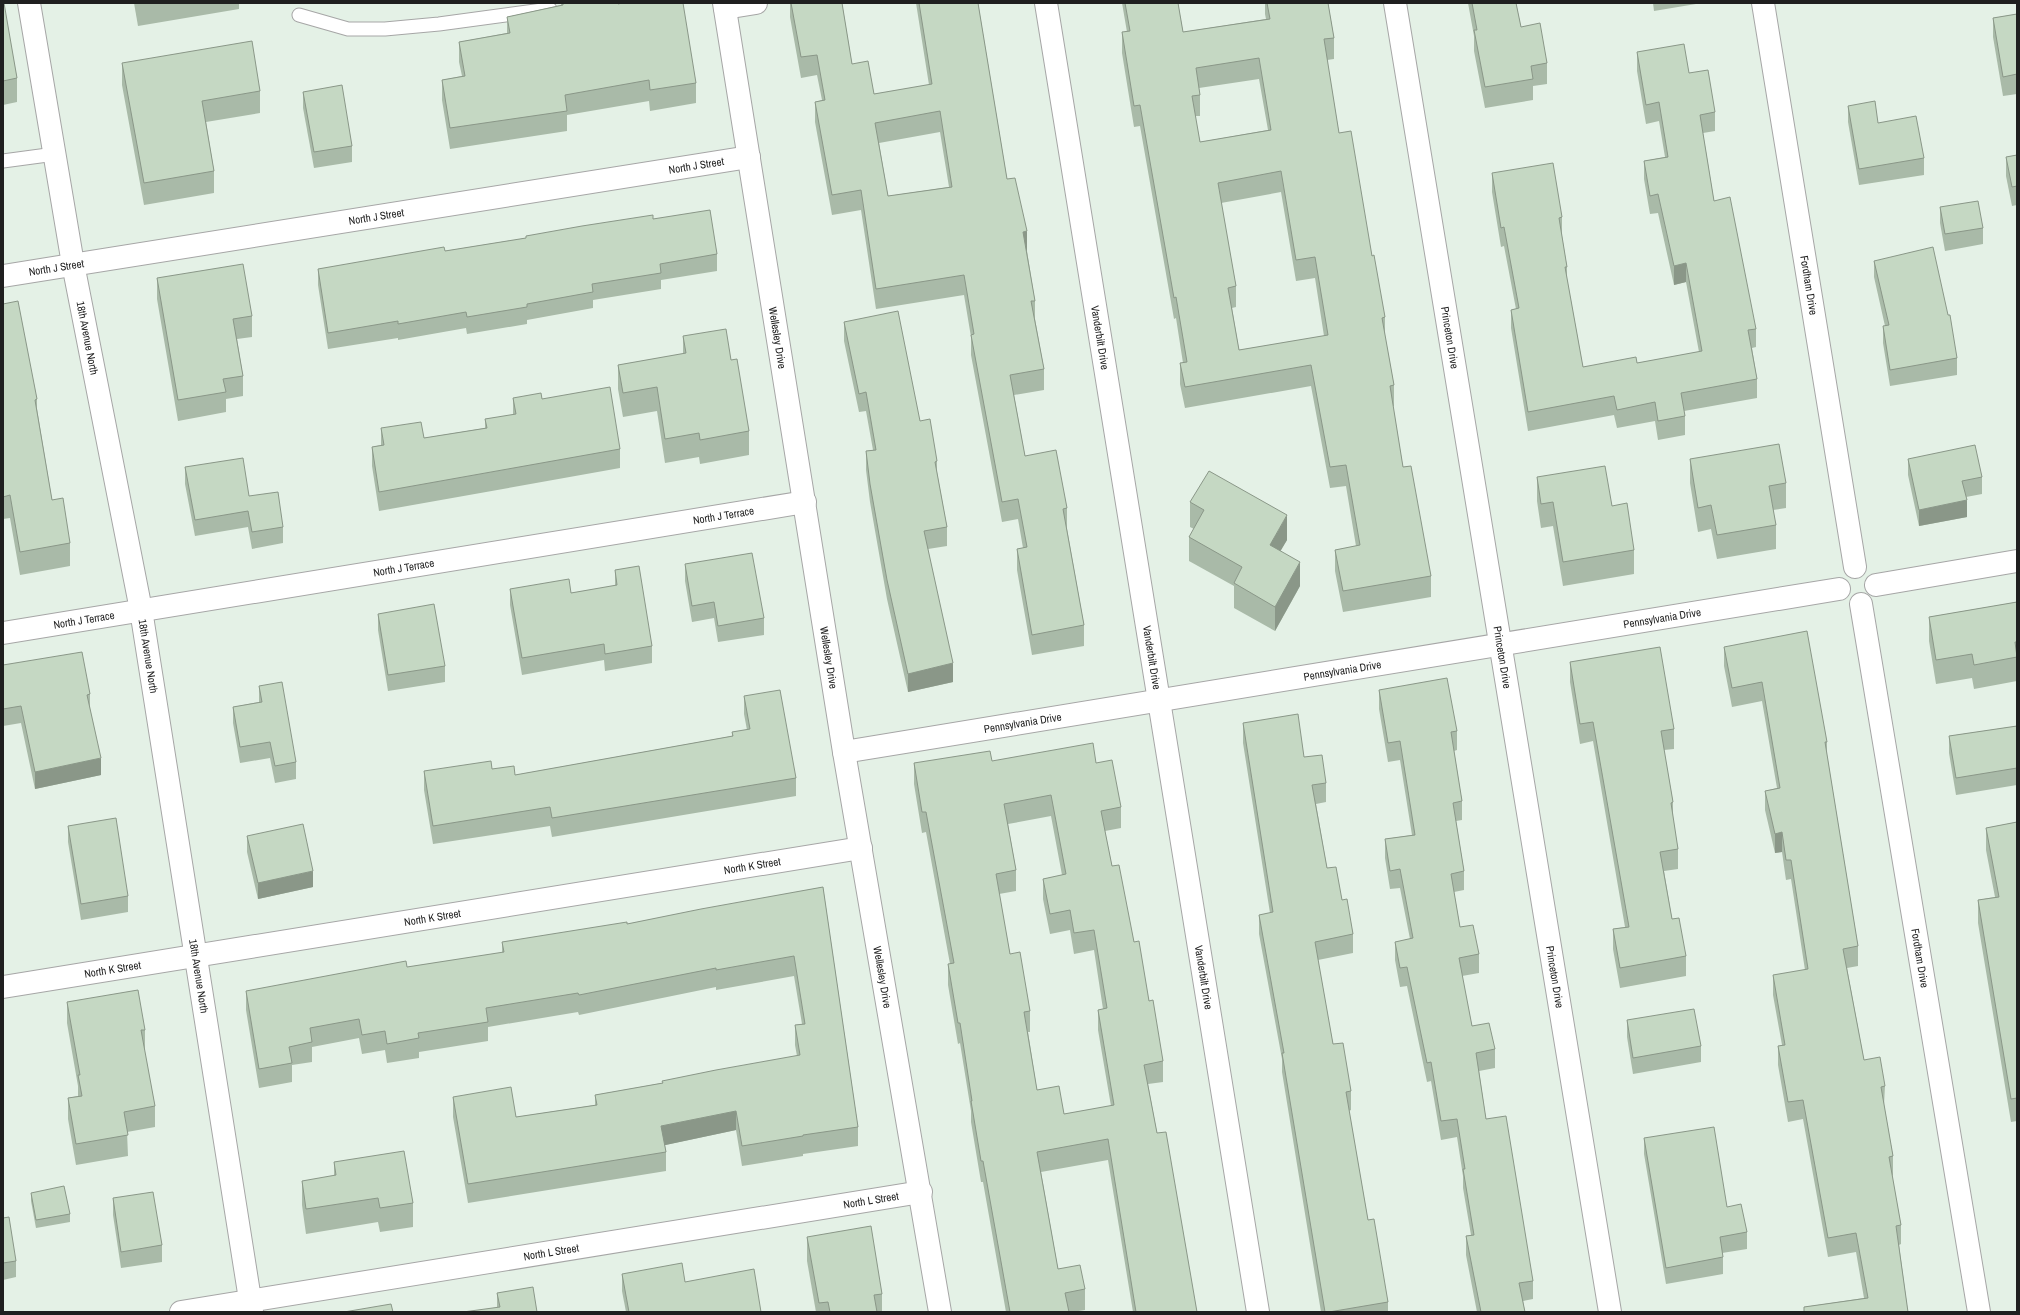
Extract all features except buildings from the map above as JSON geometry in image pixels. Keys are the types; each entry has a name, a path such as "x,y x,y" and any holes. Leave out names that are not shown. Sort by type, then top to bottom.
{"street":[{"name":"18th Avenue North","path":"29,3 73,264 141,610 251,1306"},
{"path":"724,6 756,3"},
{"name":"Vanderbilt Drive","path":"1046,3 1258,1312"},
{"name":"Princeton Drive","path":"1395,3 1610,1312"},
{"name":"Fordham Drive","path":"1763,3 1855,567"},
{"name":"Wellesley Drive","path":"724,6 844,752 921,1192 940,1312"},
{"name":"North J Street","path":"3,276 749,157"},
{"name":"North J Terrace","path":"3,632 805,502"},
{"path":"1876,584 2017,561"},
{"path":"1855,567 1867,569 1875,578 1876,584 1874,595 1866,603 1861,604 1855,604 1845,599 1840,589 1841,578 1844,573 1855,567"},
{"name":"Pennsylvania Drive","path":"844,752 1840,589"},
{"name":"Fordham Drive","path":"1861,604 1979,1312"},
{"name":"North K Street","path":"3,987 861,848"},
{"name":"North L Street","path":"181,1312 251,1306 921,1192"}],"lane":[{"path":"299,16 348,29 385,29 439,24 563,7"},
{"path":"3,161 55,154"}]}
